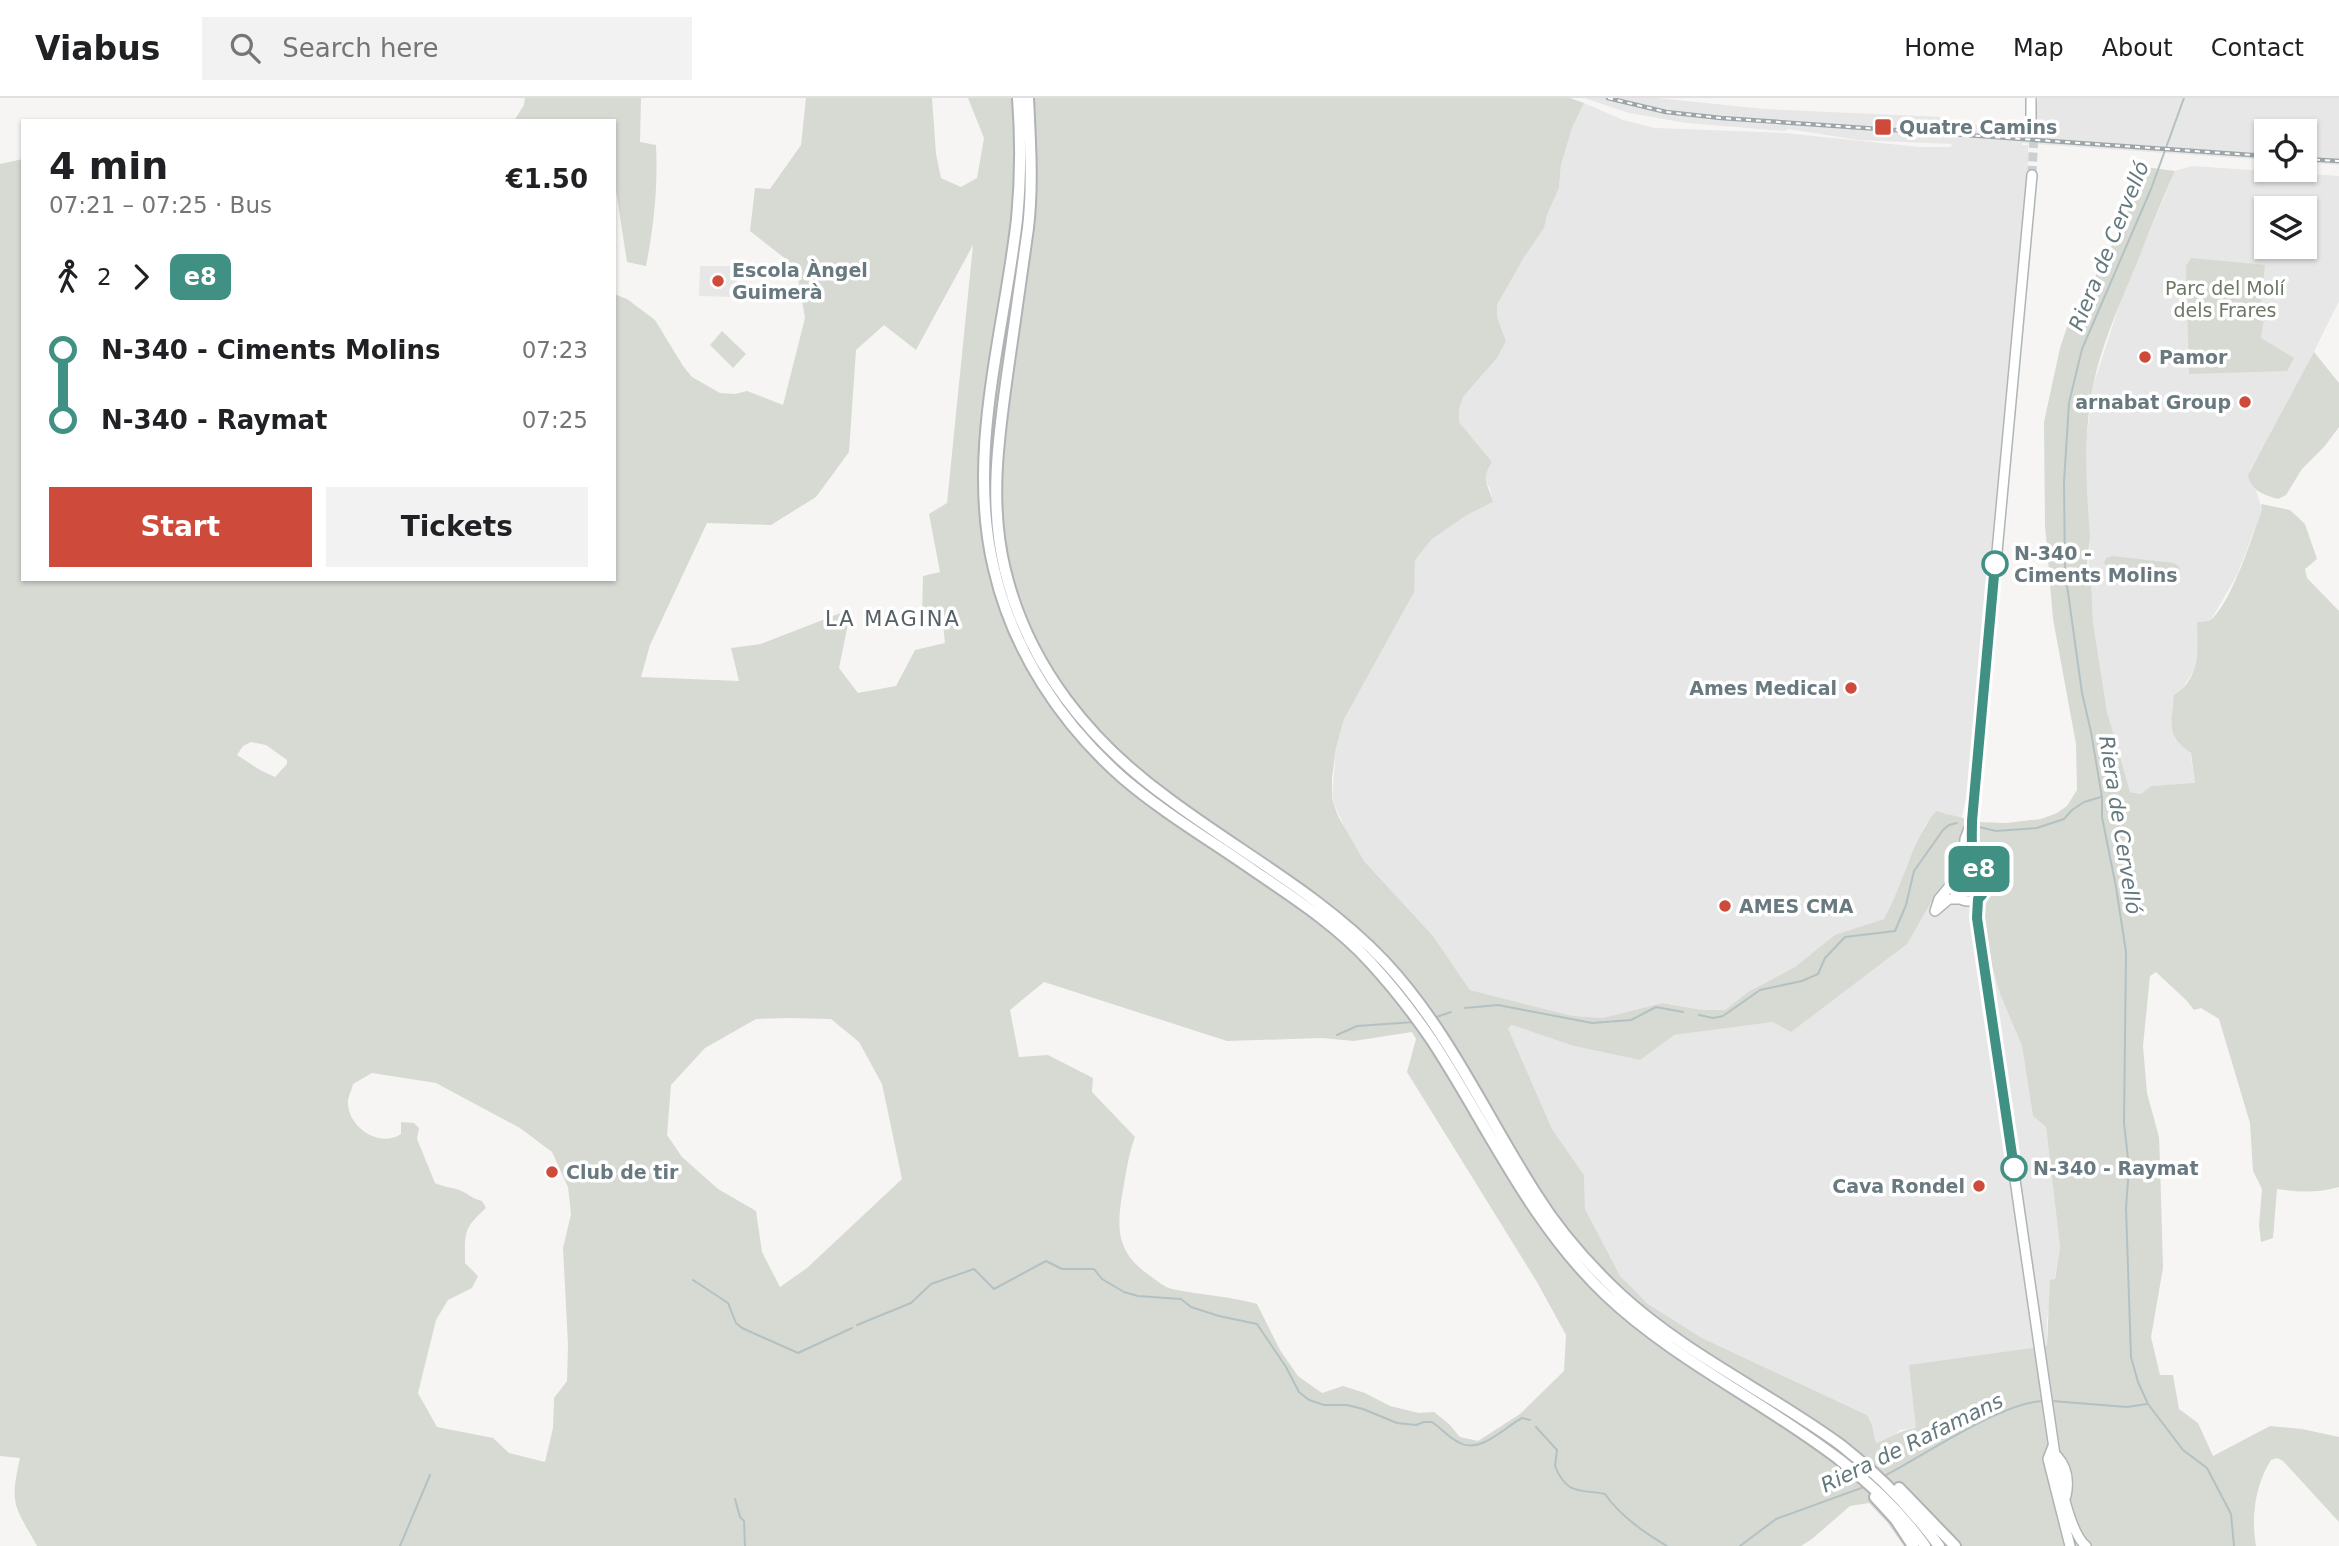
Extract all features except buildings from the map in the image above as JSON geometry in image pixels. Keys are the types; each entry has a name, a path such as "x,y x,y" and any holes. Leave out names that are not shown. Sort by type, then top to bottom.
{"highway":[{"path":"1018,98 1021,153 1019,197 986,424 983,480 993,565 1012,624 1051,697 1079,735 1124,779 1326,922 1407,997"},
{"path":"1028,98 1031,152 1028,222 999,431 996,481 998,532 1003,558 1024,624 1056,687 1087,727 1116,757 1171,801 1276,871 1334,914 1387,965 1441,1045 1528,1201 1586,1275 1629,1315 1675,1351 1840,1457 1909,1515 1939,1546"},
{"path":"1840,1457 1860,1461 1885,1482 1909,1515 1925,1546"},
{"path":"1909,1515 1913,1546"},
{"path":"1909,1515 1955,1546"}],"main road":[{"path":"2032,175 1972,817 1973,853 1986,888 1978,899 1977,918 2053,1441 2056,1455 2064,1464 2068,1488 2062,1494"},
{"path":"1972,817 1965,839 1963,870 1939,899 1935,911 1949,899 1978,899"},
{"path":"1963,870 1974,869 1980,872"},
{"path":"1954,881 1954,889 1977,918"},
{"path":"2053,1441 2048,1459 2054,1489 2062,1494 2077,1536 2087,1546"},
{"path":"2062,1494 2070,1546"}],"shaded area":[{"path":"1584,98 1657,98 1764,109 1943,117 1970,124 2033,133 2038,98 2339,98 2339,165 2317,163 2317,119 2254,119 2254,159 2022,143 2028,145 2028,176 1969,786 1961,820 1946,813 1926,823 1906,867 1897,897 1884,919 1835,936 1795,967 1748,992 1725,1010 1702,1010 1662,1003 1603,1018 1573,1016 1470,990 1433,936 1364,861 1347,833 1332,799 1336,748 1344,719 1414,573 1415,560 1432,539 1467,515 1493,502 1490,488 1484,480 1492,462 1459,422 1459,410 1463,397 1497,358 1506,341 1497,317 1497,305 1544,228 1559,188 1561,165 1572,128 1584,103 1623,120 1655,128 1785,133 1919,147 1951,147 1952,144 1858,140 1789,129 1784,131 1687,123 1629,113"},
{"path":"2192,166 2254,170 2254,182 2317,182 2317,175 2339,176 2339,301 2284,412 2250,470 2248,475 2251,485 2256,490 2262,510 2237,575 2212,618 2206,622 2198,644 2194,670 2181,691 2195,784 2151,786 2141,794 2130,792 2126,784 2107,712 2093,622 2091,578 2088,573 2090,539 2085,490 2087,435 2093,386 2121,300 2175,171"},
{"name":"Escola Àngel Guimerà","path":"700,266 737,266 736,297 699,296"},
{"path":"1956,865 1986,866 1993,880 1984,910 1992,966 2000,994 2022,1046 2033,1116 2046,1127 2060,1247 2047,1320 2047,1346 1916,1428 1900,1430 1893,1437 1876,1443 1867,1415 1702,1338 1648,1304 1620,1277 1585,1209 1584,1175 1552,1129 1508,1028 1512,1024 1574,1046 1640,1060 1673,1035 1773,1022 1785,1026 1931,902 1944,889"}],"green space":[{"path":"525,98 641,98 640,142 656,145 655,206 646,266 627,262 616,191 616,119 515,119"},
{"path":"806,98 932,98 936,154 941,178 961,187 977,178 984,138 968,98 1570,98 1584,103 1572,128 1561,165 1559,188 1544,228 1497,305 1497,317 1506,341 1497,358 1463,397 1459,410 1459,422 1492,462 1486,478 1493,502 1467,515 1432,539 1415,560 1414,592 1344,719 1336,748 1332,799 1338,816 1364,861 1433,936 1470,990 1573,1016 1603,1018 1662,1003 1702,1010 1725,1010 1748,992 1795,967 1835,935 1884,919 1913,850 1936,811 1978,822 2006,823 2041,819 2067,806 2077,790 2076,744 2053,619 2045,525 2044,422 2068,324 2075,308 2091,291 2102,256 2116,241 2145,167 2175,171 2106,340 2096,371 2090,405 2086,461 2090,536 2087,563 2107,712 2130,792 2141,794 2151,786 2195,783 2191,753 2177,740 2172,721 2174,695 2189,681 2196,663 2197,622 2213,618 2228,596 2253,536 2262,510 2261,504 2290,510 2305,524 2317,559 2305,569 2307,578 2339,611 2339,1187 2308,1191 2277,1189 2273,1238 2261,1242 2259,1225 2262,1189 2253,1171 2250,1123 2219,1019 2201,1008 2194,1010 2156,972 2150,976 2143,1046 2147,1093 2159,1137 2163,1268 2151,1337 2160,1375 2173,1375 2179,1409 2198,1423 2213,1456 2270,1426 2339,1437 2339,1522 2283,1461 2277,1458 2271,1460 2258,1491 2254,1513 2256,1546 1904,1546 1869,1503 1850,1506 1801,1546 37,1546 16,1505 15,1486 20,1458 0,1456 0,164 21,159 21,581 616,581 616,295 627,299 655,320 692,377 720,393 735,394 747,391 783,405 805,318 796,267 750,231 755,188 770,189 801,145","holes":["973,245 947,503 929,514 940,572 923,576 922,615 943,625 945,643 915,650 896,686 858,693 839,668 851,609 761,644 731,648 739,681 641,677 650,645 707,523 771,525 816,497 849,452 856,350 884,325 916,350","251,742 266,745 287,760 287,764 275,777 237,755 243,746","1956,866 1986,866 1993,880 1984,910 1992,966 2000,994 2022,1046 2033,1116 2046,1127 2060,1247 2055,1279 2050,1280 2047,1346 1909,1365 1916,1428 1876,1443 1867,1415 1702,1338 1648,1304 1620,1276 1585,1209 1584,1175 1552,1129 1508,1028 1512,1025 1574,1046 1640,1060 1674,1035 1773,1022 1791,1032 1907,944","1044,982 1227,1041 1322,1038 1354,1041 1412,1032 1416,1039 1407,1072 1537,1282 1566,1335 1564,1371 1520,1414 1478,1441 1460,1437 1434,1412 1419,1413 1390,1406 1365,1393 1343,1386 1322,1393 1298,1376 1280,1350 1257,1304 1172,1289 1137,1266 1123,1246 1119,1223 1126,1172 1135,1137 1092,1092 1093,1078 1048,1055 1019,1057 1010,1010","756,1019 831,1019 859,1042 882,1084 902,1179 807,1268 780,1287 762,1252 756,1211 718,1189 682,1157 667,1135 671,1085 705,1048","372,1073 436,1083 520,1128 552,1152 568,1187 571,1214 563,1248 568,1344 567,1381 554,1398 553,1428 545,1462 509,1453 493,1438 437,1427 418,1393 436,1320 448,1300 472,1288 478,1276 465,1263 466,1238 469,1226 486,1208 482,1201 462,1191 435,1183 417,1139 419,1128 414,1123 401,1122 401,1134 383,1139 374,1137 358,1126 349,1110 348,1100 353,1084"]},
{"name":"Parc del Molí dels Frares","path":"2191,258 2265,265 2260,315 2264,317 2261,338 2294,358 2287,371 2189,374 2186,266"},
{"path":"722,331 746,354 733,368 710,345"},
{"path":"2314,352 2339,383 2339,427 2302,469 2286,495 2278,499 2255,489 2248,475"},
{"path":"2112,556 2174,563 2180,572 2171,577 2111,571 2104,563 2106,558"}],"waterway":[{"name":"Riera de Cervelló","path":"2184,98 2151,189 2082,349 2069,403 2064,482 2065,571 2082,693 2091,732 2102,797 2102,817 2126,952 2124,1123 2129,1167 2126,1208 2131,1357 2148,1404 2183,1450 2207,1468 2231,1514 2234,1546"},
{"path":"1979,827 1996,831 2037,828 2064,819 2084,802 2101,797"},
{"path":"1699,1015 1713,1018 1723,1016 1760,990 1802,981 1818,974 1825,958 1845,937 1895,931 1906,905 1914,871 1943,830 1957,823"},
{"path":"1465,1008 1498,1005 1592,1023 1631,1020 1656,1007 1683,1012"},
{"path":"1434,1018 1451,1012"},
{"path":"1337,1035 1357,1026 1415,1022"},
{"path":"857,1325 911,1303 931,1284 974,1269 994,1289 1046,1261 1062,1269 1094,1269 1102,1279 1124,1292 1138,1296 1181,1299 1191,1307 1257,1324 1299,1392 1309,1400 1324,1405 1347,1405 1397,1423 1416,1425 1432,1422 1454,1440 1466,1445 1483,1443 1522,1418 1530,1420"},
{"path":"693,1280 728,1303 736,1323 742,1328 798,1353 852,1328"},
{"name":"Riera de Rafamans","path":"1884,1476 2006,1410 2043,1401"},
{"name":"Riera de Rafamans","path":"2052,1401 2127,1407 2147,1404"},
{"path":"1536,1427 1557,1450 1555,1466 1564,1482 1576,1489 1605,1494 1633,1523 1667,1546"},
{"path":"400,1546 430,1475"},
{"name":"Riera de Rafamans","path":"1740,1546 1776,1519 1864,1487"},
{"path":"735,1499 740,1517 744,1521 745,1546"}],"tunnel":[{"path":"2032,175 2034,133"}],"railway":[{"path":"1608,98 1666,112 1721,118 2254,155"},
{"path":"2317,160 2339,161"}],"bus line":[{"name":"e8","path":"1995,564 1972,821 1973,853 1986,882 1984,893 1978,899 1977,918 2014,1168"}],"place":[{"name":"Quatre Camins","path":"1883,127"},
{"name":"Escola Àngel Guimerà","path":"718,281"},
{"name":"Pamor","path":"2145,357"},
{"name":"arnabat Group","path":"2245,402"},
{"name":"N-340 - Ciments Molins","path":"1995,564"},
{"name":"Ames Medical","path":"1851,688"},
{"name":"AMES CMA","path":"1725,906"},
{"name":"N-340 - Raymat","path":"2014,1168"},
{"name":"Club de tir","path":"552,1172"},
{"name":"Cava Rondel","path":"1979,1186"}],"district":[{"name":"LA MAGINA","path":"893,619"}]}
